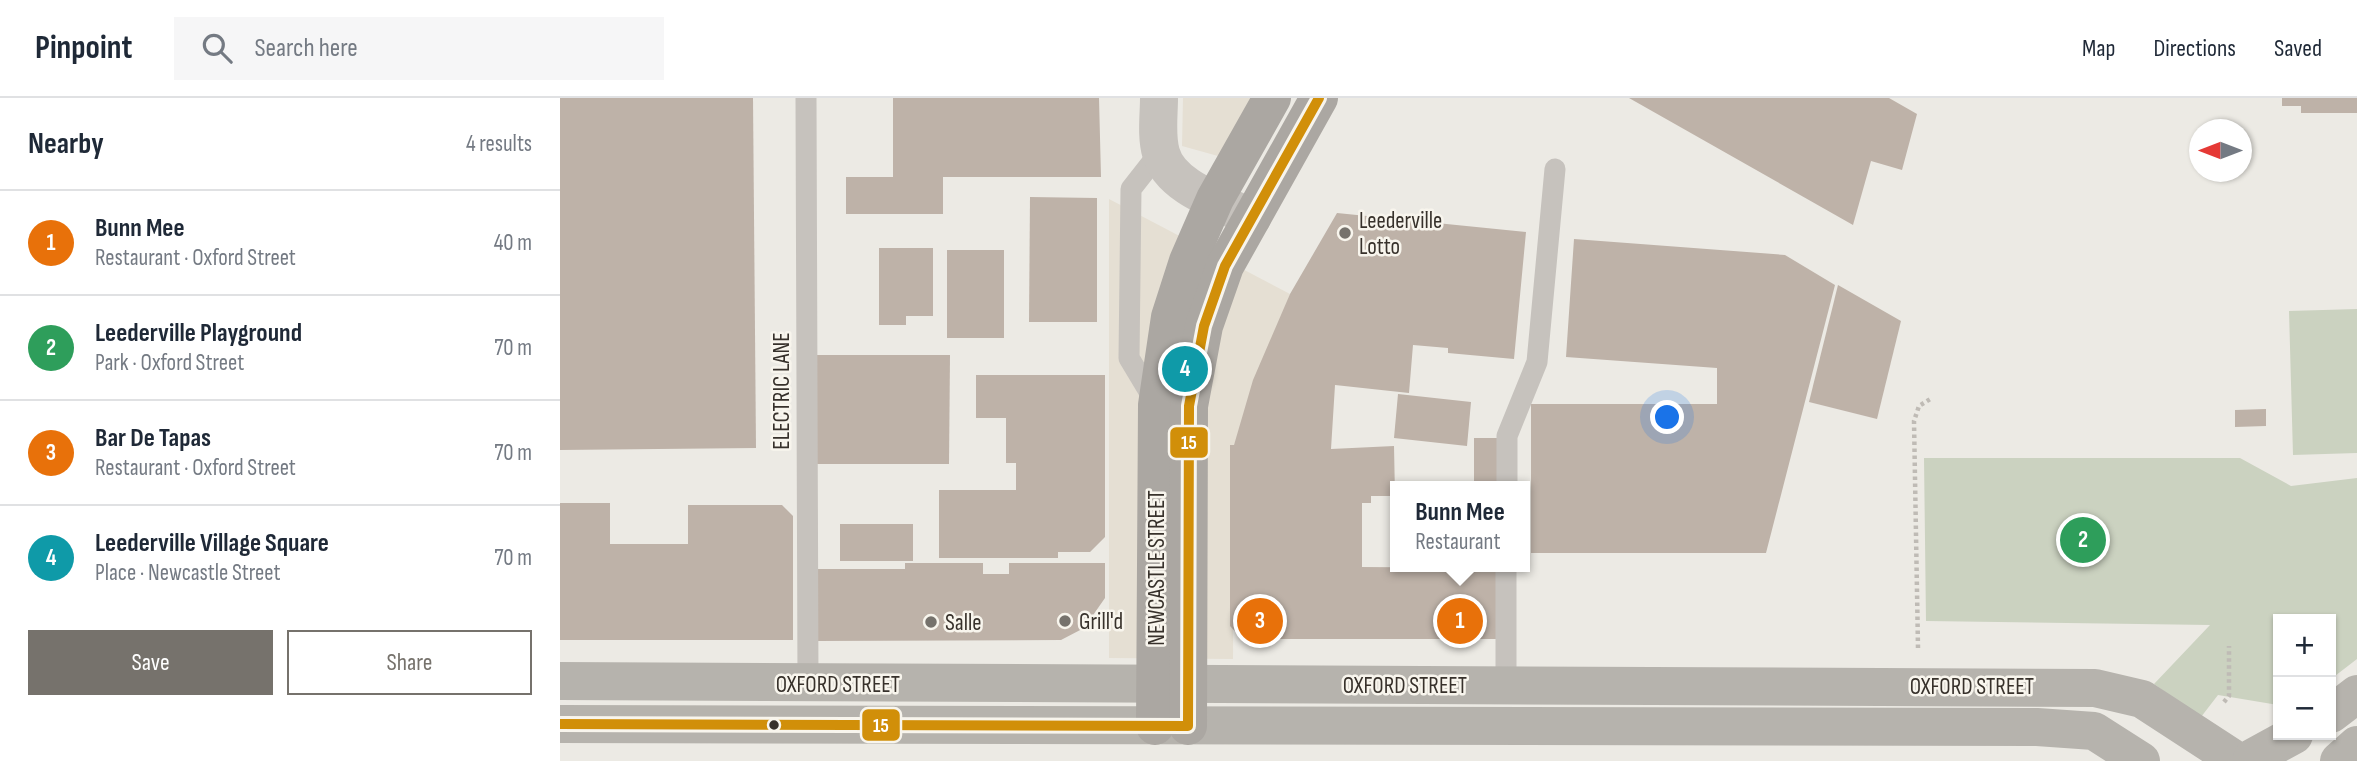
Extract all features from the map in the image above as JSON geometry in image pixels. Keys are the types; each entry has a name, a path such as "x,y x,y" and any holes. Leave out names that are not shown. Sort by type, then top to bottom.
{"main road":[{"name":"NEWCASTLE STREET","path":"1172,685 1157,405 1170,317 1188,261 1215,199 1272,98"},
{"name":"NEWCASTLE STREET","path":"1171,726 1189,405 1204,326 1225,266 1319,98"},
{"name":"OXFORD STREET","path":"560,681 2095,688 2142,699 2240,759"},
{"path":"2336,709 2357,694"},
{"name":"OXFORD STREET","path":"560,724 2037,727 2094,732 2141,761"},
{"path":"2240,759 2283,740"},
{"path":"2339,761 2357,745"}],"street":[{"path":"1159,98 1160,152 1168,169 1188,186 1252,218"}],"lane":[{"name":"ELECTRIC LANE","path":"806,98 808,684"},
{"path":"1157,405 1129,358 1131,189 1160,152"},
{"path":"1507,481 1507,436 1537,362 1555,169"},
{"path":"1506,572 1506,685"}],"path":[{"path":"1918,652 1914,421 1919,405 1932,398"},
{"path":"2221,706 2229,696 2230,646"}],"green space":[{"path":"2357,309 2357,453 2293,455 2289,311"},
{"path":"1924,458 2240,458 2291,486 2357,478 2357,659 2336,675 2336,614 2273,614 2273,704 2218,695 2201,717 2154,684 2210,625 1926,621"}],"shaded area":[{"path":"1183,98 1252,98 1218,156 1182,146"},
{"path":"1109,199 1290,294 1234,445 1233,659 1109,658"}],"building":[{"path":"560,98 753,98 756,448 560,450"},
{"path":"893,98 1099,98 1101,177 943,177 943,214 846,214 846,177 893,177"},
{"path":"1629,98 1889,98 1917,114 1902,170 1871,161 1853,225"},
{"path":"2282,98 2357,98 2357,113 2301,113 2301,106 2282,106"},
{"path":"1030,197 1097,198 1097,322 1029,322"},
{"path":"1337,213 1526,232 1514,359 1448,353 1448,348 1413,345 1409,393 1335,385 1331,449 1394,446 1395,481 1390,481 1390,496 1371,496 1371,503 1362,503 1362,567 1390,567 1390,572 1497,572 1497,639 1242,639 1230,626 1230,445 1234,445 1253,380 1290,294"},
{"path":"1574,239 1785,255 1835,285 1766,553 1531,553 1531,404 1717,404 1717,368 1566,357"},
{"path":"879,248 933,248 933,316 906,316 906,325 879,325"},
{"path":"947,250 1004,250 1004,338 947,338"},
{"path":"1838,285 1901,321 1877,419 1809,402"},
{"path":"815,355 950,355 949,464 814,464"},
{"path":"976,375 1105,375 1105,537 1090,552 1058,552 1058,558 939,558 939,490 1016,490 1016,463 1006,463 1006,418 976,418"},
{"path":"1398,394 1471,402 1467,446 1394,438"},
{"path":"2266,409 2266,426 2235,427 2235,410"},
{"path":"1474,438 1500,438 1500,481 1474,481"},
{"path":"560,503 610,503 610,544 688,544 688,505 782,505 793,516 793,640 560,640"},
{"path":"840,524 913,524 913,561 840,561"},
{"path":"905,563 983,563 983,574 1009,574 1009,563 1105,563 1105,598 1084,628 1061,640 817,641 817,569 905,569"}],"transit line":[{"name":"15","path":"560,724 1188,726 1189,406 1204,326 1225,266 1319,98"}],"place":[{"name":"Leederville Lotto","path":"1345,233"},
{"name":"Leederville Village Square","path":"1185,369"},
{"name":"Leederville Playground","path":"2083,540"},
{"name":"Grill'd","path":"1065,621"},
{"name":"Bar De Tapas","path":"1260,621"},
{"name":"Bunn Mee","path":"1460,621"},
{"name":"Salle","path":"931,622"}]}
